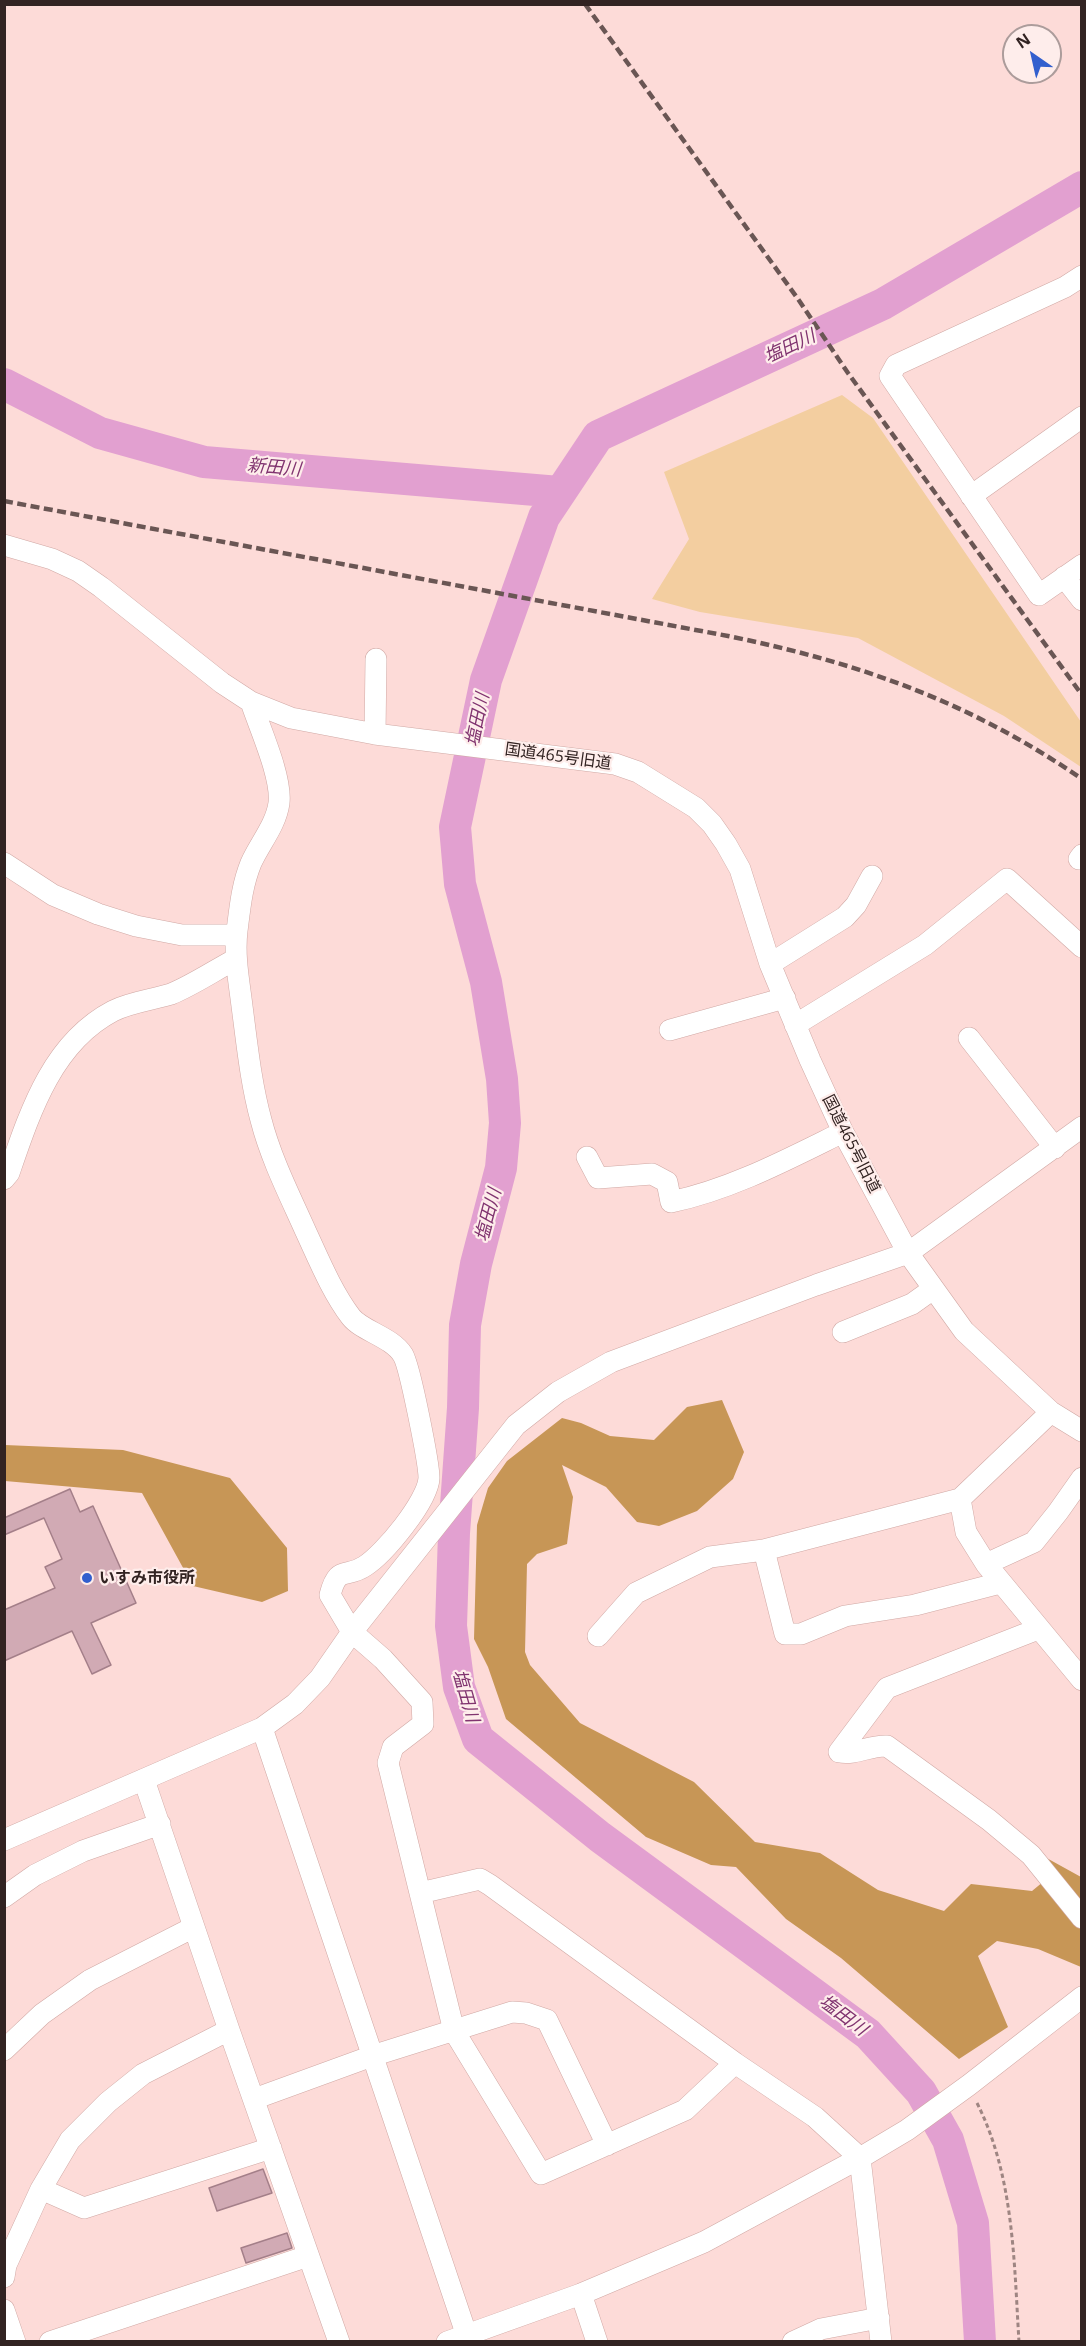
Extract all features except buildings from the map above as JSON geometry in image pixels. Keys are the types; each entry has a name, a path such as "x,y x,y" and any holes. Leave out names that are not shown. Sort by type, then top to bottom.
{"street":[{"path":"1082,276 1065,287 896,365 890,376 1039,595 1073,571 1082,600"},
{"path":"971,496 1082,417"},
{"name":"国道465号旧道","path":"4,545 52,559 78,571 222,683 251,702 291,718 375,734 615,764 639,772 696,808 712,825 740,869 770,964 795,1025 843,1132 908,1253 964,1331 1051,1412 1082,1431"},
{"path":"375,734 376,659"},
{"path":"251,702 278,782 279,803 274,820 243,883 236,935 236,959 246,1038 261,1120 279,1173 322,1267 352,1319 382,1336 403,1356 416,1405 429,1478 427,1491 404,1524 377,1556 363,1568 342,1573 333,1581 330,1595 352,1632 383,1659 422,1702 423,1724 393,1747 388,1763 454,2031 541,2174 685,2110 735,2063"},
{"path":"4,863 53,895 98,914 136,926 182,935 236,935"},
{"path":"770,964 845,917 856,905 872,876"},
{"path":"795,1025 926,945 1007,879 1082,947"},
{"path":"4,1179 9,1173 31,1108 56,1063 79,1034 114,1011 172,993 236,959"},
{"path":"670,1030 784,998"},
{"path":"969,1038 1055,1148"},
{"path":"4,1840 262,1728 301,1698 320,1678 352,1632 516,1425 558,1392 611,1362 908,1253 1082,1127"},
{"path":"587,1157 598,1178 652,1174 667,1182 671,1202 693,1197 754,1175 843,1132"},
{"path":"843,1332 912,1304 933,1289"},
{"path":"598,1636 636,1593 710,1557 764,1550 960,1499 1051,1412"},
{"path":"986,1564 1034,1542 1082,1478"},
{"path":"960,1499 966,1532 986,1564 1082,1680"},
{"path":"764,1550 785,1634 801,1634 845,1616 915,1605 1000,1583"},
{"path":"1038,1629 887,1688 839,1752 852,1755 875,1746 887,1746 989,1820 1030,1855 1082,1918"},
{"path":"262,1728 372,2056 461,2339 581,2294 705,2242 860,2158 907,2130 969,2085 1082,1996"},
{"path":"144,1780 229,2031 339,2342"},
{"path":"4,1897 35,1875 83,1851 160,1824"},
{"path":"420,1893 480,1879 490,1885 735,2063 815,2117 860,2158 881,2342"},
{"path":"4,2050 42,2014 90,1980 194,1927"},
{"path":"254,2099 372,2056 512,2012 526,2013 547,2020 607,2145"},
{"path":"4,2277 10,2243 70,2140 108,2102 143,2074 229,2031"},
{"path":"41,2189 84,2208 271,2148"},
{"path":"50,2342 308,2256"},
{"path":"581,2294 597,2342"},
{"path":"4,2310 15,2342"},
{"path":"793,2342 821,2329 879,2318"}],"path":[{"path":"969,2085 989,2126 1000,2162 1015,2270 1019,2342"}],"shaded area":[{"path":"842,395 873,418 1081,722 1081,767 1004,716 858,638 700,612 652,599 689,539 664,472"},
{"path":"722,1400 744,1452 733,1479 697,1511 659,1526 637,1522 606,1487 562,1465 573,1497 567,1544 537,1554 527,1564 525,1652 530,1665 580,1723 694,1782 755,1842 820,1853 878,1890 944,1911 971,1884 1032,1891 1055,1872 1043,1856 1081,1877 1081,1967 1038,1949 997,1941 978,1956 1008,2027 959,2059 841,1958 786,1919 736,1867 711,1865 646,1837 506,1719 488,1667 474,1639 477,1525 488,1488 507,1461 562,1418 581,1423 610,1436 654,1440 687,1407"},
{"path":"5,1445 123,1450 230,1478 287,1548 288,1591 262,1602 193,1586 142,1493 5,1481"}],"waterway":[{"name":"塩田川","path":"980,2342 973,2223 948,2140 921,2092 868,2034 600,1837 478,1739 459,1687 451,1626 454,1533 463,1408 465,1325 476,1264 501,1168 505,1123 502,1079 486,982 460,884 455,827 486,680 544,517 598,436 883,304 1082,187"},
{"name":"新田川","path":"4,384 100,433 204,462 559,492"}],"railway":[{"path":"585,4 798,299 848,373 1082,695"},
{"path":"4,501 777,647 868,673 956,707 998,728 1082,779"}],"place":[{"name":"いすみ市役所","path":"87,1578"}]}
